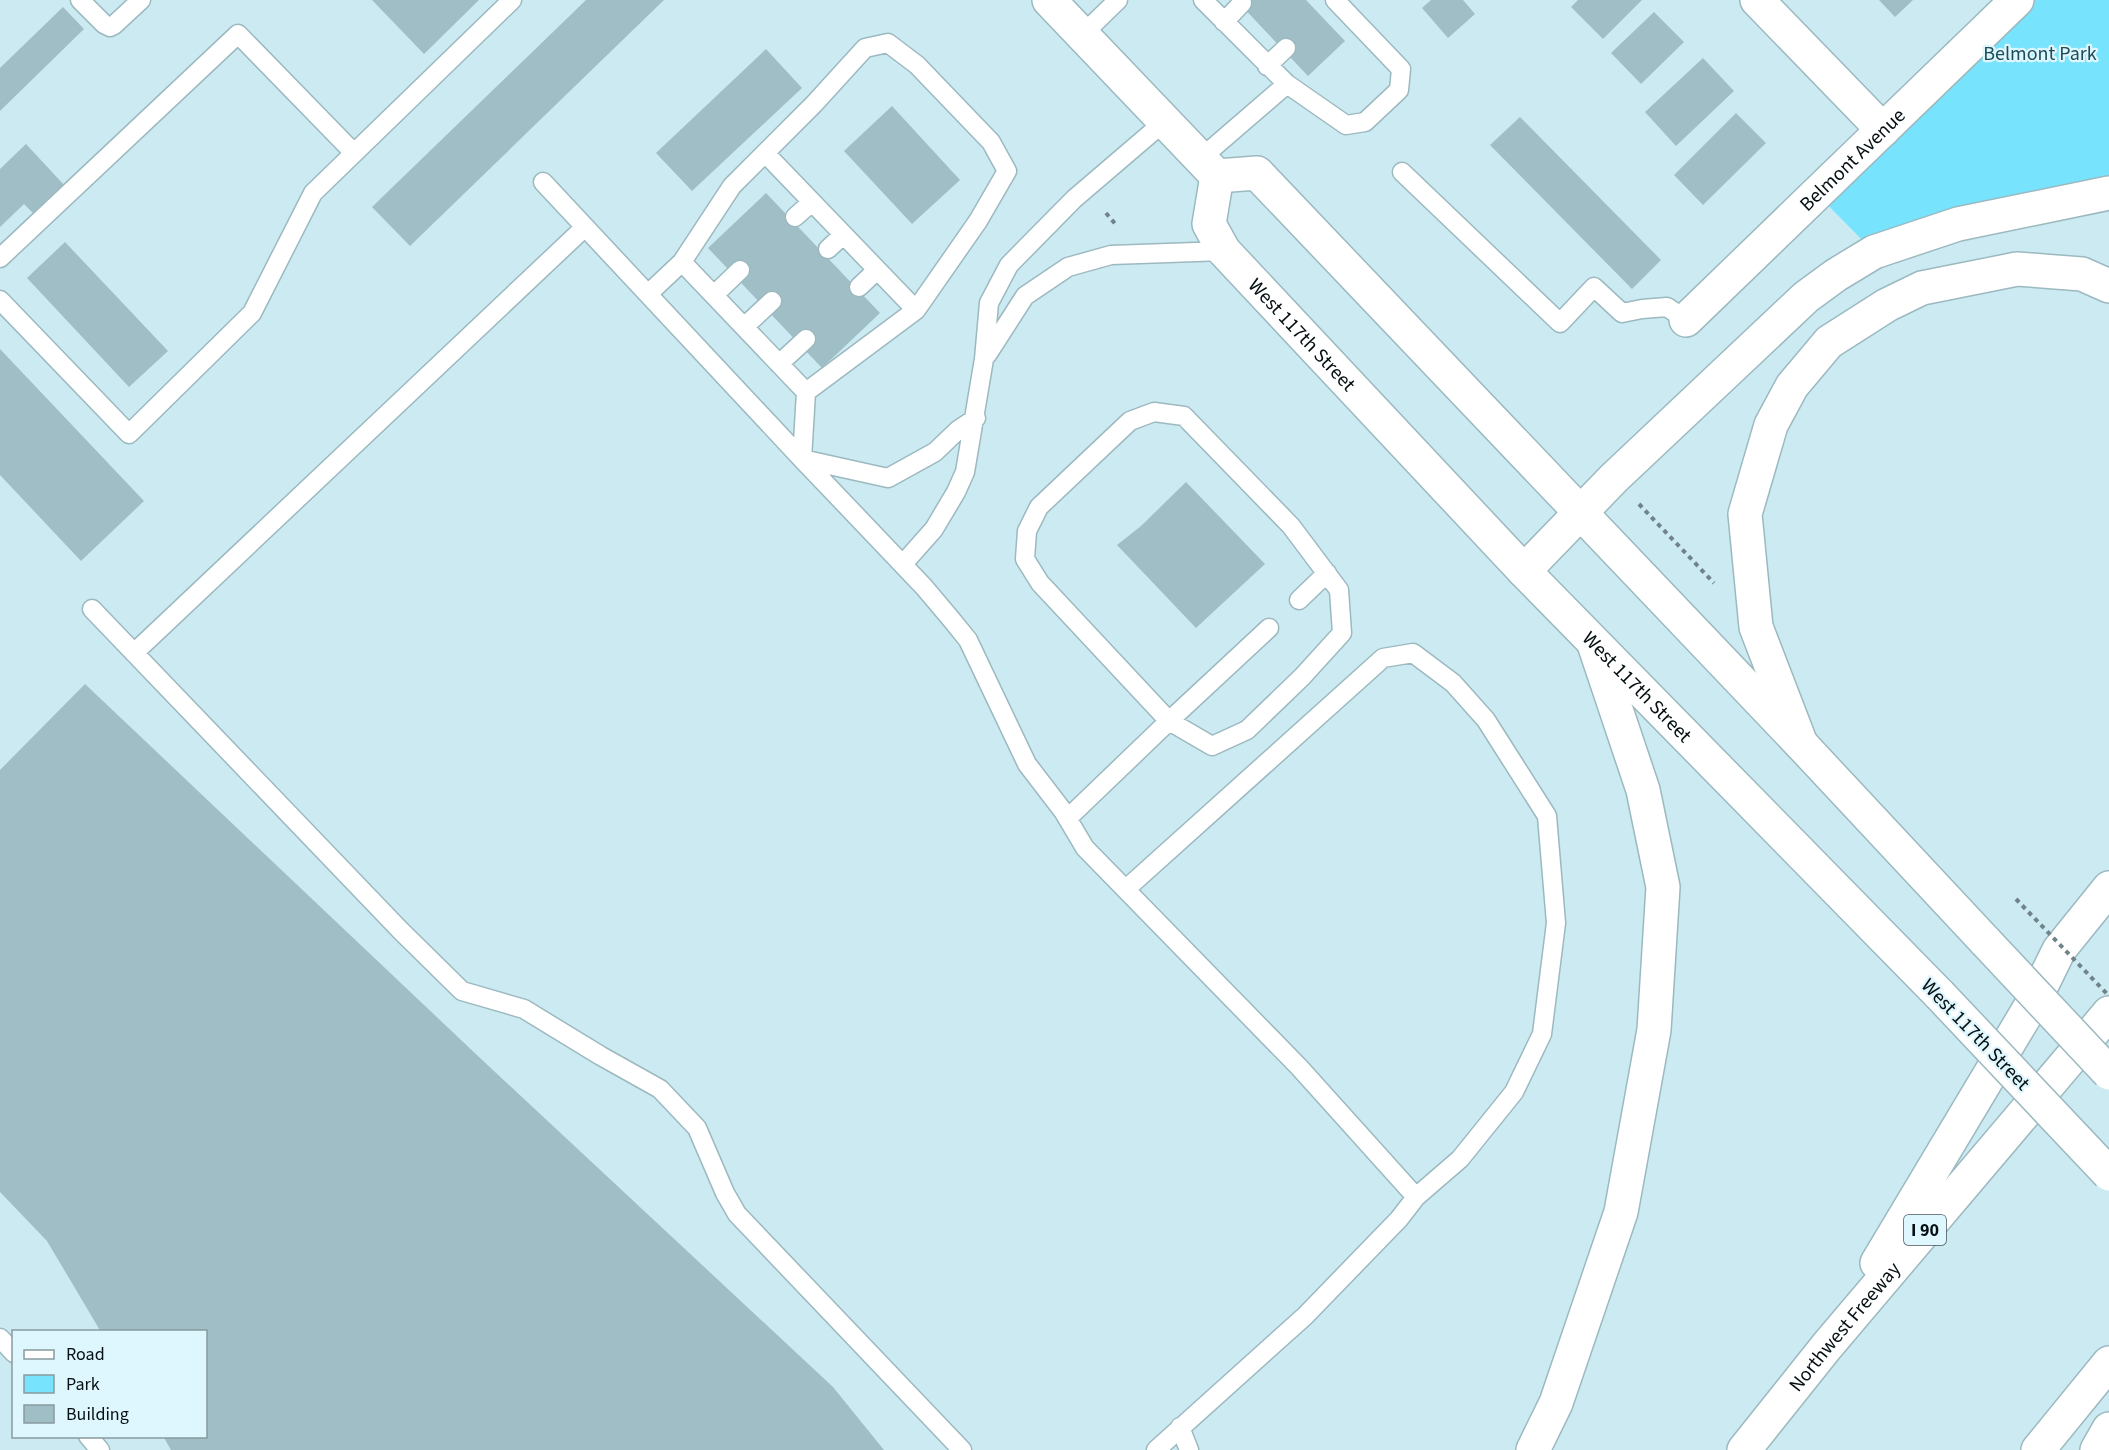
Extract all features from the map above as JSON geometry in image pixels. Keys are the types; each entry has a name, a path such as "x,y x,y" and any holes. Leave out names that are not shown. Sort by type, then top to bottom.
{"main road":[{"path":"1049,0 1208,168 1257,173 1801,744 2109,1073"},
{"path":"1757,0 1883,130"},
{"name":"Belmont Avenue","path":"1686,320 2017,0"},
{"name":"West 117th Street","path":"1208,168 1209,224 1224,251 1524,571 1940,995 2109,1174"},
{"path":"1524,571 1622,471 1806,297 1864,258 1874,252 1958,224 2109,193"},
{"path":"1801,744 1756,627 1745,514 1771,425 1792,386 1829,342 1887,305 1922,288 2017,269 2082,274 2109,286"},
{"path":"1533,1450 1556,1404 1621,1212 1654,1030 1663,887 1643,790 1594,644"},
{"path":"1827,1346 2035,999 2059,950 2109,888"},
{"name":"Northwest Freeway","path":"1744,1450 1827,1346 2109,1013"},
{"path":"2038,1450 2109,1363"},
{"path":"2097,1450 2109,1429"}],"lane":[{"path":"80,0 110,27 141,0"},
{"path":"0,300 129,434 252,313 313,193 512,0"},
{"path":"1082,35 1118,0"},
{"path":"1203,0 1287,84 1346,125 1365,122 1399,90 1401,69 1331,4"},
{"path":"1224,21 1242,3"},
{"path":"0,258 238,34 354,153"},
{"path":"648,294 682,262 732,186 814,104 865,48 888,43 917,65 991,142 1008,171 978,221 916,310 806,392"},
{"path":"1267,66 1286,48"},
{"path":"1208,168 1287,84"},
{"path":"903,564 934,529 965,472 976,417 989,303 1009,265 1074,199 1164,122"},
{"path":"765,153 916,310"},
{"path":"1402,172 1560,322 1594,287 1622,313 1667,307 1686,320"},
{"path":"543,182 903,564 968,640 1027,764 1068,818 1085,848 1299,1067 1416,1197"},
{"path":"795,217 812,202"},
{"path":"134,653 585,227"},
{"path":"828,249 843,235"},
{"path":"984,359 1025,296 1068,267 1111,255 1224,251"},
{"path":"682,262 806,392 802,459"},
{"path":"714,295 740,270"},
{"path":"859,287 877,270"},
{"path":"744,327 772,301"},
{"path":"779,364 806,339"},
{"path":"1154,412 1184,416 1291,526 1327,573 1339,590 1342,633 1302,677 1247,730 1212,746 1169,721 1040,583 1025,559 1027,531 1038,507 1130,421 1154,412"},
{"path":"802,459 888,478 935,452 976,417"},
{"path":"1299,600 1327,573"},
{"path":"92,609 401,931 462,991 524,1009 660,1089 697,1128 725,1193 737,1214 962,1450"},
{"path":"1068,818 1269,628"},
{"path":"1126,889 1383,658 1413,652 1453,683 1486,720 1547,816 1556,923 1542,1034 1514,1092 1460,1159 1416,1197 1399,1219 1305,1316 1156,1450"},
{"path":"0,1338 12,1351"},
{"path":"1180,1427 1189,1450"},
{"path":"89,1438 100,1450"}],"path":[{"path":"1106,213 1125,233"},
{"path":"1638,504 1718,587"},
{"path":"2016,899 2109,996"}],"green space":[{"name":"Belmont Park","path":"2017,0 2109,0 2109,193 1874,252 1817,194"}],"building":[{"path":"372,0 479,0 424,54"},
{"path":"586,0 664,0 410,246 372,207"},
{"path":"1236,0 1306,0 1345,41 1308,76"},
{"path":"1431,0 1463,0 1475,14 1448,38 1422,8"},
{"path":"1578,0 1642,0 1603,39 1571,7"},
{"path":"1879,0 1913,0 1895,17"},
{"path":"63,7 84,29 0,111 0,68"},
{"path":"1654,12 1684,42 1641,84 1611,53"},
{"path":"766,49 802,88 692,191 656,153"},
{"path":"1703,58 1734,91 1676,146 1645,112"},
{"path":"892,106 960,180 912,224 844,151"},
{"path":"1736,113 1766,143 1703,205 1674,175"},
{"path":"1520,117 1661,260 1632,289 1490,145"},
{"path":"26,144 65,186 35,215 24,204 0,227 0,169"},
{"path":"766,193 880,313 822,368 708,248"},
{"path":"65,242 168,351 129,387 27,278"},
{"path":"0,349 144,501 81,561 0,475"},
{"path":"1186,482 1265,564 1196,628 1117,545 1141,526"},
{"path":"85,684 479,1057 833,1387 884,1450 171,1450 164,1438 207,1438 207,1330 100,1330 47,1241 0,1192 0,770"}]}
